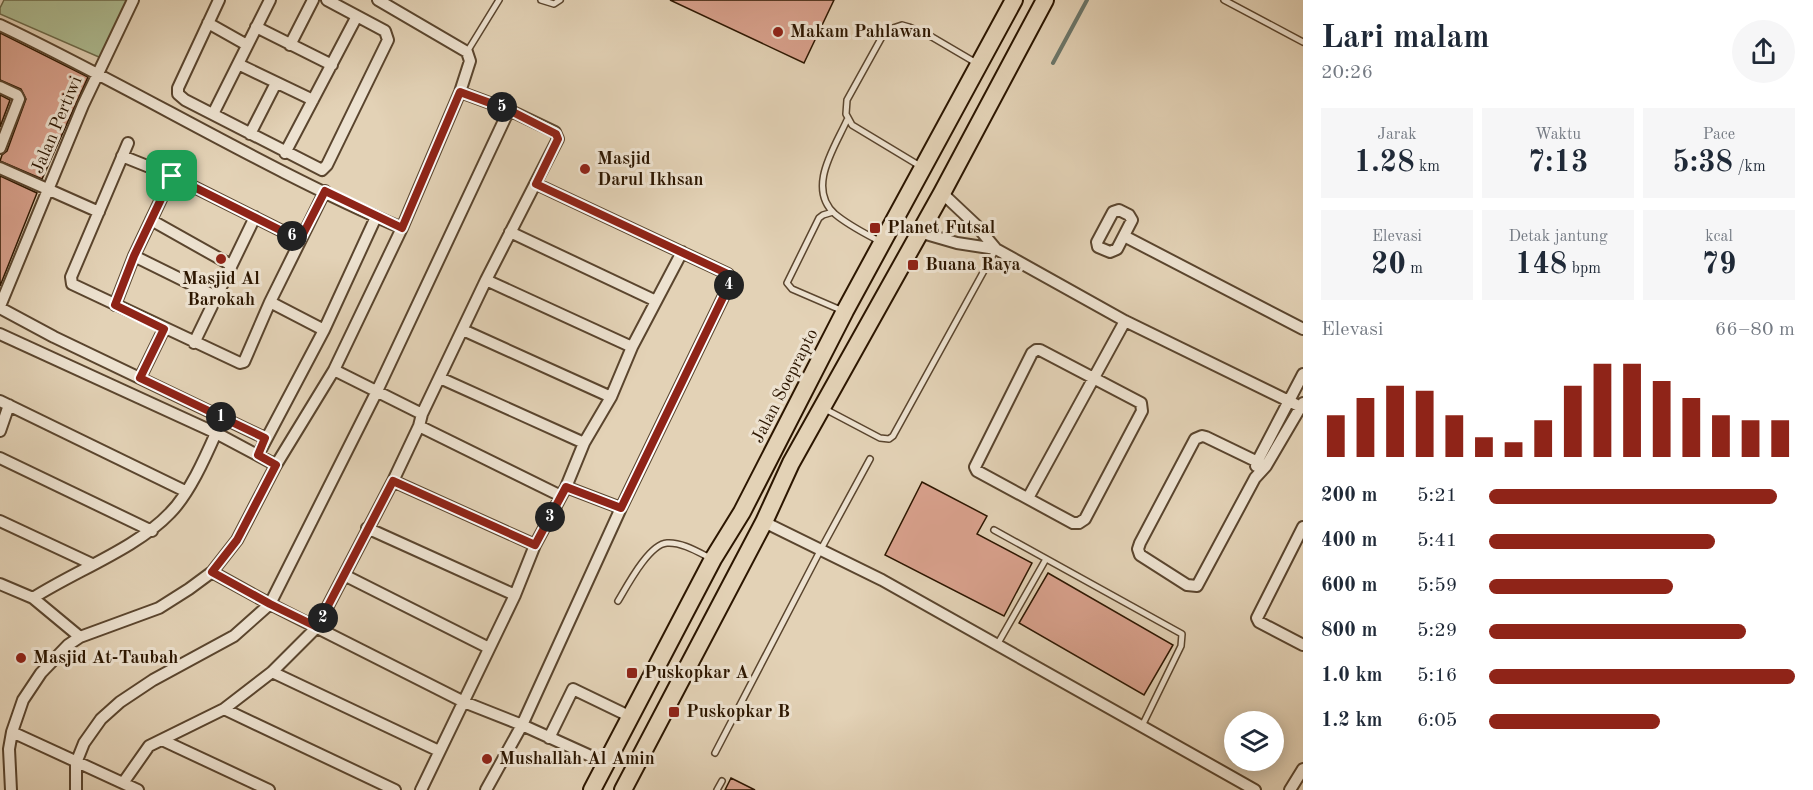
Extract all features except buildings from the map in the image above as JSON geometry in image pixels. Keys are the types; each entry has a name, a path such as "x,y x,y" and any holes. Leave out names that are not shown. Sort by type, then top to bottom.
{"highway":[{"name":"Jalan Soeprapto","path":"592,790 713,559 742,512 845,311 1014,0"},
{"path":"623,790 764,522 791,464 942,193 1045,0"},
{"path":"771,454 791,464"}],"street":[{"name":"Jalan Pertiwi","path":"0,307 48,189 133,0"},
{"path":"219,0 178,91 180,97 318,170 322,170 327,165 388,40 385,31 327,0"},
{"path":"213,114 270,0"},
{"path":"290,45 313,0"},
{"path":"11,790 9,749 12,732 23,700 41,673 68,645 81,637 159,608 212,572 237,540 276,465 334,370 402,228 460,92 470,61 468,52 378,0"},
{"path":"285,153 357,16"},
{"path":"208,23 247,45"},
{"path":"0,25 206,132 402,228"},
{"path":"256,27 332,64"},
{"path":"237,64 313,100"},
{"path":"250,134 276,83"},
{"path":"0,87 19,99 0,150"},
{"path":"124,787 149,746 224,709 272,672 317,627 346,576 367,528 393,481 422,414 486,280 558,139 558,135 509,110 460,92"},
{"path":"76,790 76,763 84,744 101,719 120,702 153,680 234,636 270,604 377,391 509,110"},
{"path":"128,143 72,277 72,284 235,362 244,362 270,302 325,191"},
{"path":"122,156 172,176 300,240"},
{"name":"Jalan Pertiwi","path":"0,168 48,189"},
{"path":"115,305 134,256 172,176"},
{"path":"486,790 522,725 621,508 731,281 728,274 536,184"},
{"path":"48,189 99,212"},
{"path":"942,193 976,225 996,249"},
{"path":"194,343 255,217"},
{"path":"258,455 324,330 376,217"},
{"path":"151,220 231,265"},
{"path":"510,232 656,301"},
{"path":"919,232 957,243 996,249 1125,321 1302,406 1261,464"},
{"path":"1124,236 1303,329"},
{"path":"421,790 515,595 535,545 563,491 584,443 611,397 632,347 682,252"},
{"path":"134,256 215,296"},
{"path":"486,280 632,347"},
{"path":"270,302 324,330"},
{"path":"0,307 265,438"},
{"path":"1028,498 1125,321"},
{"path":"140,378 164,329"},
{"path":"463,330 611,397"},
{"path":"0,334 216,433 276,465"},
{"path":"1036,350 1040,351 1094,378 1141,403 1143,409 1085,519 1079,524 976,471 975,465 1032,353 1036,350"},
{"path":"334,370 422,414"},
{"path":"1261,464 1206,437 1195,439 1140,543 1138,549 1140,555 1187,585 1197,586 1255,478 1303,374"},
{"path":"440,378 584,443"},
{"path":"0,431 4,403 185,491"},
{"path":"418,426 563,491 621,508"},
{"path":"33,598 152,531 172,511 207,454 216,433"},
{"path":"0,458 152,531"},
{"path":"393,481 535,545"},
{"path":"0,521 92,564"},
{"path":"764,522 882,580 1255,790"},
{"path":"1303,527 1257,618 1303,645"},
{"path":"367,528 515,595"},
{"path":"212,572 270,604 464,702 522,725 606,764"},
{"path":"346,576 489,648"},
{"path":"0,584 33,598 81,637"},
{"path":"272,672 439,751"},
{"path":"549,738 573,689 631,717"},
{"path":"224,709 395,790"},
{"path":"12,732 124,787 138,790"},
{"path":"162,740 269,790"},
{"path":"1290,790 1303,769"}],"lane":[{"path":"468,52 499,0"},
{"path":"541,0 554,4 560,0"},
{"path":"1224,0 1303,42"},
{"path":"924,168 852,125 848,120 847,100 883,35 890,28 902,25 909,27 932,37 980,65"},
{"path":"848,120 823,174 823,192 833,212 883,243"},
{"path":"833,212 819,218 787,283 792,289 845,311"},
{"path":"822,407 880,438 893,436 996,249"},
{"path":"715,753 819,551 870,459"},
{"path":"994,530 1182,633 1181,646 1142,727"},
{"path":"618,601 651,552 661,544 675,544 713,559"},
{"path":"996,645 1046,559"},
{"path":"717,790 722,781"}],"green space":[{"path":"4,0 136,0 108,61 0,14"}],"waterway":[{"path":"1053,63 1087,0"}],"place":[{"name":"Makam Pahlawan","path":"778,32"},
{"name":"Masjid Darul Ikhsan","path":"585,169"},
{"name":"Planet Futsal","path":"875,228"},
{"name":"Masjid Al Barokah","path":"221,259"},
{"name":"Buana Raya","path":"913,265"},
{"name":"Masjid At-Taubah","path":"21,658"},
{"name":"Puskopkar A","path":"632,673"},
{"name":"Puskopkar B","path":"674,712"},
{"name":"Mushallah Al Amin","path":"487,759"}],"route":[{"path":"460,92 509,110 556,134 558,139 536,184 728,274 731,281 621,508 566,487 535,545 393,481 367,528 346,576 317,627 212,572 237,540 276,465 258,455 265,438 140,378 164,329 115,305 134,256 172,176 300,240 325,191 402,228 460,92"}]}
